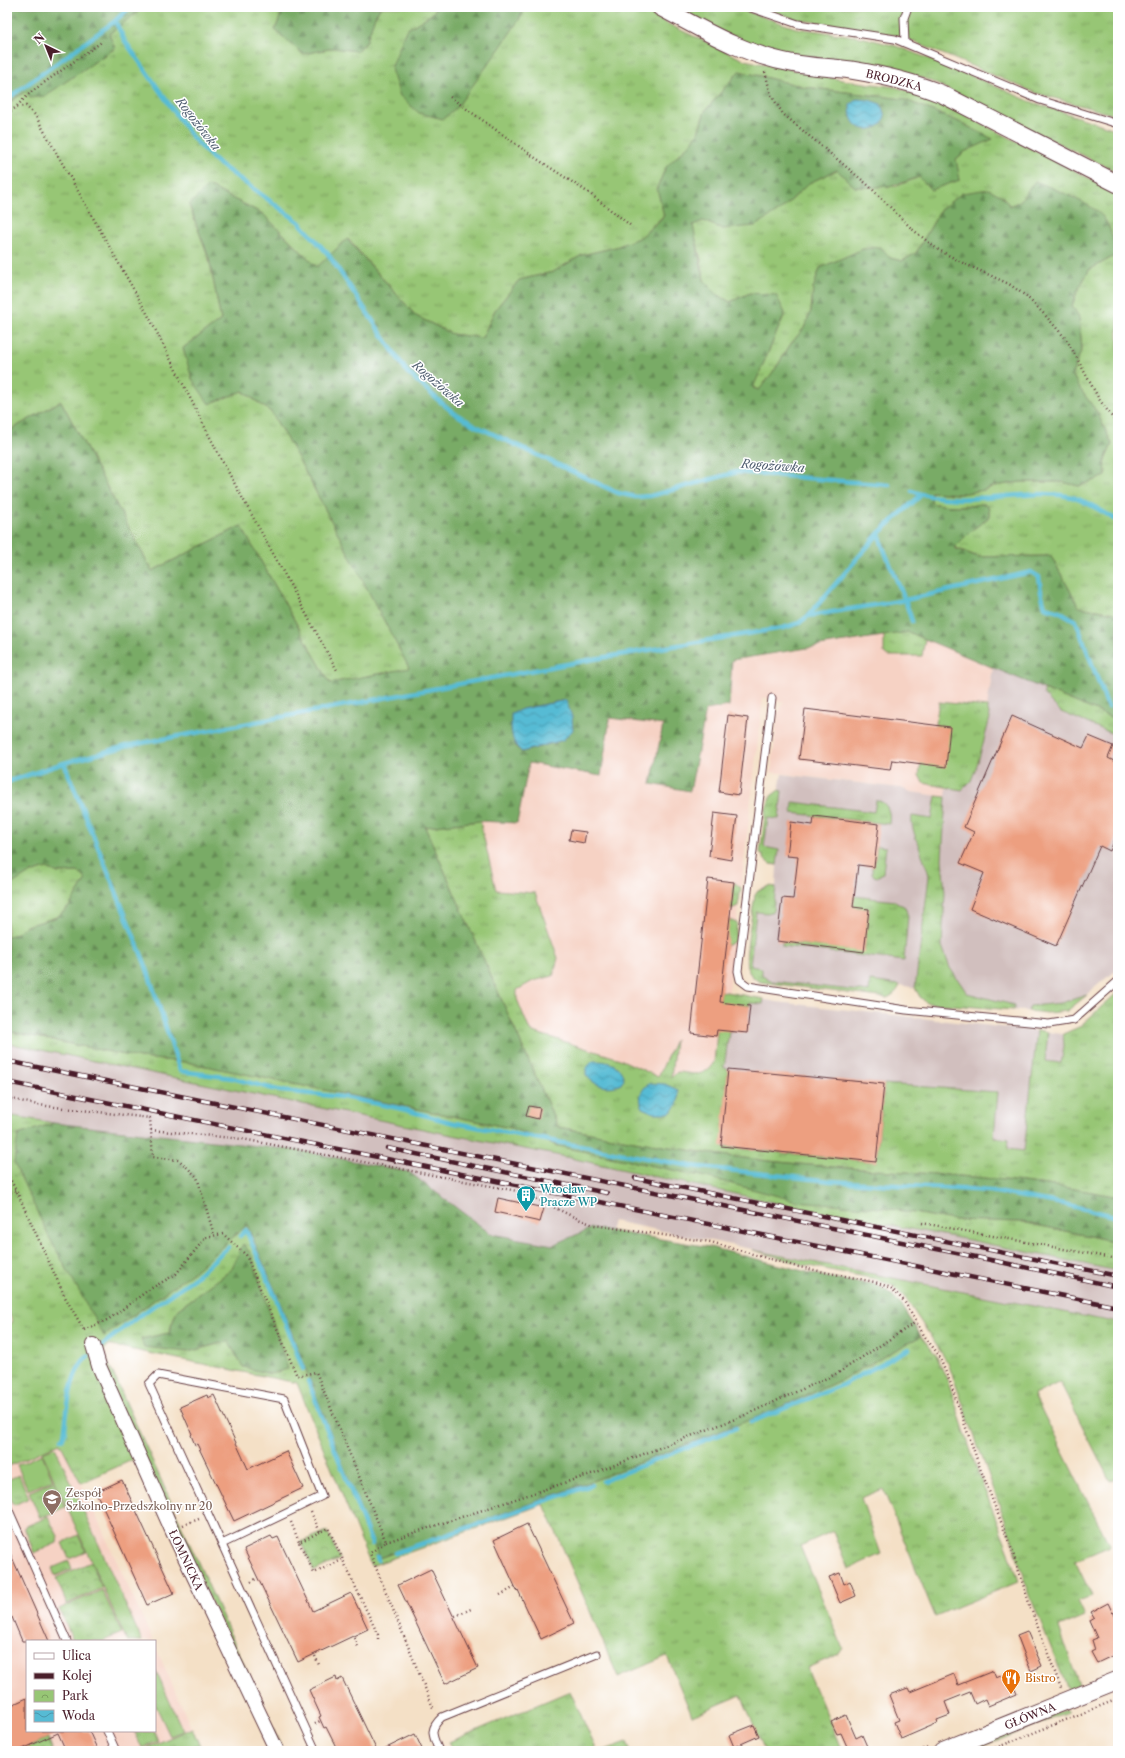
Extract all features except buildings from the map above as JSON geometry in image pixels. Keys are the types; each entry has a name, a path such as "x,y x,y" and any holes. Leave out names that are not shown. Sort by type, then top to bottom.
{"street":[{"name":"BRODZKA","path":"660,7 720,40 765,57 791,63 849,70 895,78 923,86 942,94 1118,184"},
{"name":"ŁOMNICKA","path":"92,1345 99,1366 172,1530 277,1751"},
{"name":"GŁÓWNA","path":"942,1751 1118,1680"}],"lane":[{"path":"748,7 798,24 896,39 1040,100 1118,124"},
{"path":"905,43 904,18 908,7"},
{"path":"772,698 738,971 740,980 748,986 906,1010 1049,1024 1074,1020 1118,982"},
{"path":"222,1544 322,1496 284,1399 158,1375 149,1384 316,1751"},
{"path":"7,1506 67,1640"},
{"path":"439,1751 433,1729 442,1717 597,1654"},
{"path":"107,1732 116,1751"}],"path":[{"path":"7,113 17,107 31,92 103,41"},
{"path":"765,57 764,66 771,95 783,114 868,185 912,229 937,249 962,263 1009,284 1026,296 1067,340 1099,399 1118,425"},
{"path":"450,97 534,157 589,193 630,225"},
{"path":"17,107 26,106 35,115 148,315 220,457 338,672"},
{"path":"7,1098 38,1105 150,1118 153,1156 179,1160 196,1177 214,1235"},
{"path":"151,1130 242,1139 517,1191 535,1197 579,1220 594,1225 711,1242 794,1266 875,1282 892,1288 904,1301 925,1337 938,1354 950,1382 980,1468 1012,1550 1039,1631 1066,1701"},
{"path":"7,1174 16,1190 65,1297 92,1345"},
{"path":"7,1194 16,1190"},
{"path":"922,1223 1118,1259"},
{"path":"386,1542 594,1473 742,1416 838,1374 916,1322"},
{"path":"307,1503 320,1532"},
{"path":"286,1513 314,1573 342,1560"},
{"path":"172,1530 209,1515"},
{"path":"299,1542 328,1528 378,1636 378,1640"},
{"path":"500,1595 515,1587"},
{"path":"455,1616 471,1609"},
{"path":"354,1638 359,1649"},
{"path":"315,1656 320,1667"},
{"path":"988,1751 1118,1699"}],"shaded area":[{"path":"908,632 993,667 987,707 990,718 946,797 911,792 901,788 771,772 778,714 784,702 763,697 722,1051 663,1147 558,1127 405,784 460,706"},
{"path":"993,667 1118,720 1118,968 1067,1011 1048,1013 927,1003 920,997 915,988 900,985 894,994 887,998 755,980 750,974 746,962 755,895 763,887 776,886 777,866 770,864 765,860 760,852 766,809 771,796 779,790 782,774 901,788 911,792 946,797 947,788 962,790 971,781 990,718 987,707"},
{"path":"729,993 777,1002 1063,1034 1064,1046 1062,1063 1045,1061 1035,1182 843,1168 713,1155"},
{"path":"7,1043 447,1134 556,1155 795,1207 969,1240 1118,1271 1118,1323 613,1221 610,1231 592,1228 553,1245 491,1234 409,1172 301,1151 54,1123 7,1115"},
{"name":"Zespół Szkolno-Przedszkolny nr 20","path":"7,1331 81,1483 153,1640 26,1640 26,1732 156,1732 156,1648 202,1751 7,1751"}],"green space":[{"path":"7,7 144,7 109,34 115,48 45,96 30,98 26,91 7,104"},
{"path":"144,7 284,7 275,30 303,54 334,48 356,51 366,43 375,16 381,7 437,7 432,14 406,30 457,107 522,15 523,7 641,7 666,23 744,60 842,80 895,87 932,98 1118,193 1118,617 1114,613 1079,607 1051,556 978,557 954,547 973,529 986,520 989,516 987,505 954,506 931,503 931,492 960,494 984,490 994,486 1021,482 1062,482 1079,486 1106,476 1105,460 1112,444 1097,412 1080,389 1072,374 1082,349 1079,317 1072,306 1077,292 1089,270 1116,255 1020,201 1010,206 1002,196 941,209 916,253 902,261 890,258 881,247 863,249 820,268 813,289 811,311 804,328 790,345 760,390 753,387 785,313 750,293 730,302 715,293 704,280 701,260 692,225 703,221 723,229 782,209 809,183 837,170 855,187 897,186 956,159 966,151 992,139 957,121 903,99 805,87 739,71 705,111 698,133 690,144 666,167 657,188 664,215 641,237 616,247 582,255 553,272 519,280 495,310 482,338 452,334 416,316 348,239 317,267 263,214 208,186 189,205 209,258 221,320 183,348 271,412 298,458 410,669 330,683 241,526 152,571 61,401 7,432 7,104 26,91 115,49 108,34"},
{"path":"284,7 381,7 375,16 366,43 356,51 334,48 303,54 275,30"},
{"path":"437,7 523,7 522,15 500,48 457,107 443,119 419,113 400,96 391,69 406,30 432,14"},
{"path":"675,7 734,7 796,28 861,37 896,46 956,69 1029,101 1118,130 1118,166 1113,170 926,79 891,69 793,54 750,43 723,33"},
{"path":"759,7 1118,7 1118,116 1036,93 900,36 796,19"},
{"path":"739,71 805,87 903,99 957,121 993,139 966,151 956,159 960,180 931,190 919,177 888,186 855,187 837,170 809,183 782,209 755,226 723,229 703,221 693,225 704,280 715,293 730,302 750,293 776,295 785,313 753,388 759,390 776,368 790,345 804,328 811,311 813,289 820,268 863,249 881,247 890,258 902,261 916,253 941,209 962,193 989,189 1002,196 1010,206 1020,201 1035,181 1082,202 1103,217 1112,235 1116,255 1089,270 1077,292 1072,306 1079,317 1082,349 1072,374 1080,389 1097,412 1112,444 1105,460 1106,476 1079,486 1062,482 1021,482 994,486 984,490 960,494 931,492 931,503 954,506 987,505 989,516 986,520 973,529 954,548 978,557 1051,556 1079,607 1114,613 1118,617 1118,720 908,632 732,660 729,706 706,710 690,791 651,784 663,725 610,718 601,776 529,763 517,823 480,821 425,827 558,1127 708,1153 769,1161 1039,1184 1118,1197 1118,1242 1022,1222 954,1220 891,1209 797,1201 702,1176 558,1146 511,1128 186,1062 140,1058 7,1031 7,936 14,935 27,926 57,917 69,907 86,879 78,872 58,873 47,868 28,874 9,886 7,885 7,432 61,401 152,571 241,526 330,683 409,668 298,458 271,412 243,391 209,404 192,379 183,348 221,320 209,258 189,205 208,186 263,214 317,267 347,239 416,316 452,334 482,338 495,310 519,280 553,272 582,255 616,247 641,237 664,216 657,188 666,167 690,144 698,133 705,111","holes":["566,700 563,740 522,752 516,747 511,730 522,709"]},
{"path":"909,632 925,639 922,656 888,656 884,653 884,635"},
{"path":"1044,689 1118,720 1118,736 1061,712 1044,695"},
{"path":"939,702 987,707 990,718 978,762 971,781 962,790 923,783 919,775 921,763 935,725"},
{"path":"779,790 782,791 779,819 768,818 764,847 779,850 777,865 770,864 765,860 760,852 766,809 771,796"},
{"path":"936,796 946,797 942,859 945,893 942,946 950,968 967,993 1014,1005 1014,1010 927,1003 920,997 915,988 929,876 913,829 912,816 932,819"},
{"path":"876,800 883,803 888,809 890,816 889,824 792,813 793,802 874,812"},
{"path":"480,821 496,890 535,893 558,958 553,976 533,981 517,990 517,999 530,1031 620,1059 658,1077 675,1040 671,1078 677,1072 694,1074 702,1073 706,1071 714,1062 721,991 764,999 763,1004 750,1003 750,1006 736,1004 733,1032 729,1032 724,1068 728,1069 722,1147 876,1162 884,1084 998,1092 994,1137 1009,1139 1008,1149 1024,1151 1037,1030 1048,1032 1045,1061 1061,1063 1064,1046 1063,1034 1079,1027 1118,992 1118,1197 1039,1184 769,1161 708,1153 558,1127 425,827"},
{"path":"877,846 886,847 883,873 877,877 872,873 872,867 874,867"},
{"path":"47,868 58,873 78,872 86,879 69,907 57,917 27,926 14,935 7,936 7,885 9,886 27,874"},
{"path":"734,882 741,888 738,906 731,909"},
{"path":"769,886 776,887 773,911 768,913 756,912 750,966 762,968 762,975 768,980 772,981 869,992 870,981 900,985 896,991 887,998 761,982 754,978 748,970 746,961 755,895 758,891"},
{"path":"854,896 895,901 905,907 908,916 904,961 782,946 782,942 864,951 869,909 853,907"},
{"path":"729,920 737,923 735,941 726,946"},
{"path":"1087,995 1067,1011 1048,1013 1028,1011 1030,1006 1061,1003"},
{"path":"7,1031 140,1058 186,1062 511,1128 558,1146 702,1176 954,1220 1022,1222 1118,1242 1118,1271 969,1240 795,1207 556,1155 447,1134 7,1043"},
{"path":"7,1115 54,1123 18,1135 104,1336 192,1273 247,1224 277,1295 379,1558 587,1483 770,1412 841,1380 921,1336 936,1355 949,1384 977,1470 1009,1552 1018,1582 935,1616 883,1489 861,1498 881,1554 848,1569 833,1531 800,1546 843,1648 839,1654 807,1668 842,1751 765,1751 741,1695 692,1716 667,1656 618,1677 544,1504 371,1566 297,1383 109,1345 103,1351 283,1751 141,1456 81,1483 60,1443 7,1467 7,1325 13,1322 7,1309","holes":["243,1245 251,1254 288,1369 229,1341 188,1352 142,1339 169,1333 177,1310 231,1270"]},
{"path":"54,1123 301,1151 409,1172 491,1234 553,1245 592,1228 710,1247 838,1280 875,1284 889,1292 901,1304 921,1336 841,1380 770,1412 587,1483 379,1558 277,1295 247,1225 192,1273 104,1336 48,1235 14,1163 18,1135"},
{"path":"243,1244 251,1254 288,1369 270,1374 243,1367 228,1341 188,1352 144,1347 141,1339 169,1333 177,1310 231,1270"},
{"path":"753,1250 1118,1323 1118,1477 1110,1481 1060,1382 1034,1395 1110,1546 1075,1561 1092,1596 1078,1601 1085,1616 1059,1627 1079,1685 1068,1690 1024,1580 1015,1548 948,1363 906,1299 893,1286 876,1279 805,1265"},
{"path":"55,1447 142,1640 127,1640 42,1452"},
{"path":"42,1454 53,1480 28,1490 17,1465"},
{"path":"19,1475 29,1498 14,1505 7,1491 7,1480"},
{"path":"54,1481 65,1507 40,1518 29,1492"},
{"path":"48,1517 58,1536 57,1543 34,1553 24,1527"},
{"path":"327,1531 340,1559 314,1571 301,1542"},
{"path":"78,1535 86,1552 69,1559 62,1543"},
{"path":"69,1561 72,1569 55,1576 52,1568"},
{"path":"91,1562 102,1588 67,1604 56,1578"},
{"path":"102,1590 122,1633 105,1640 73,1640 59,1609"},
{"path":"156,1671 183,1731 170,1736 156,1706"},
{"path":"570,1691 597,1751 455,1751 449,1742"},
{"path":"1064,1710 1067,1713 972,1751 962,1751"},
{"path":"192,1728 202,1751 140,1751"},
{"path":"135,1732 154,1732 158,1741 142,1748"},
{"path":"48,1738 53,1751 20,1751"},
{"path":"627,1742 631,1751 602,1751"}],"water":[{"path":"857,99 869,100 881,104 885,116 883,122 872,129 864,129 855,124 851,117 850,105"},
{"path":"566,700 572,717 573,730 563,740 522,752 513,740 511,730 511,714 522,709"},
{"path":"593,1061 608,1062 616,1066 624,1079 621,1084 607,1087 597,1084 589,1079 586,1075 586,1068"},
{"path":"650,1083 665,1084 678,1090 678,1103 670,1113 654,1113 642,1108 641,1094 644,1088"}],"waterway":[{"name":"Rogożówka","path":"130,7 115,21 125,41 192,137 215,161 299,222 328,254 407,372 454,413 476,426 618,493 636,497 650,496 737,472 889,485"},
{"path":"7,99 115,21"},
{"name":"Rogożówka","path":"912,491 925,495 953,499 1054,494 1072,497 1090,504 1118,521"},
{"path":"7,782 64,763 131,745 594,659 783,628 799,623 808,616 879,533 921,495"},
{"path":"808,616 905,600 882,545 879,533"},
{"path":"912,621 905,600 1031,572 1039,577 1045,607 1059,611 1076,621 1108,707"},
{"path":"64,763 146,966 180,1071 232,1078 281,1091 343,1097 398,1108 450,1122 691,1166 831,1181 990,1191 1064,1204 1118,1217"},
{"path":"240,1236 246,1230 275,1296 303,1369"},
{"path":"101,1346 139,1316 193,1279 228,1247"},
{"path":"751,1422 842,1385 909,1349"},
{"path":"62,1439 64,1436 70,1393 76,1372 81,1363 88,1356"},
{"path":"308,1381 372,1544"},
{"path":"603,1481 736,1428"},
{"path":"395,1553 591,1485"}],"railway":[{"path":"7,1061 1118,1287"},
{"path":"7,1082 1118,1307"},
{"path":"387,1148 607,1193"},
{"path":"635,1178 1118,1276"}],"place":[{"name":"Wrocław Pracze WP","path":"526,1212"},
{"name":"Zespół Szkolno-Przedszkolny nr 20","path":"52,1516"},
{"name":"Bistro","path":"1011,1695"}]}
